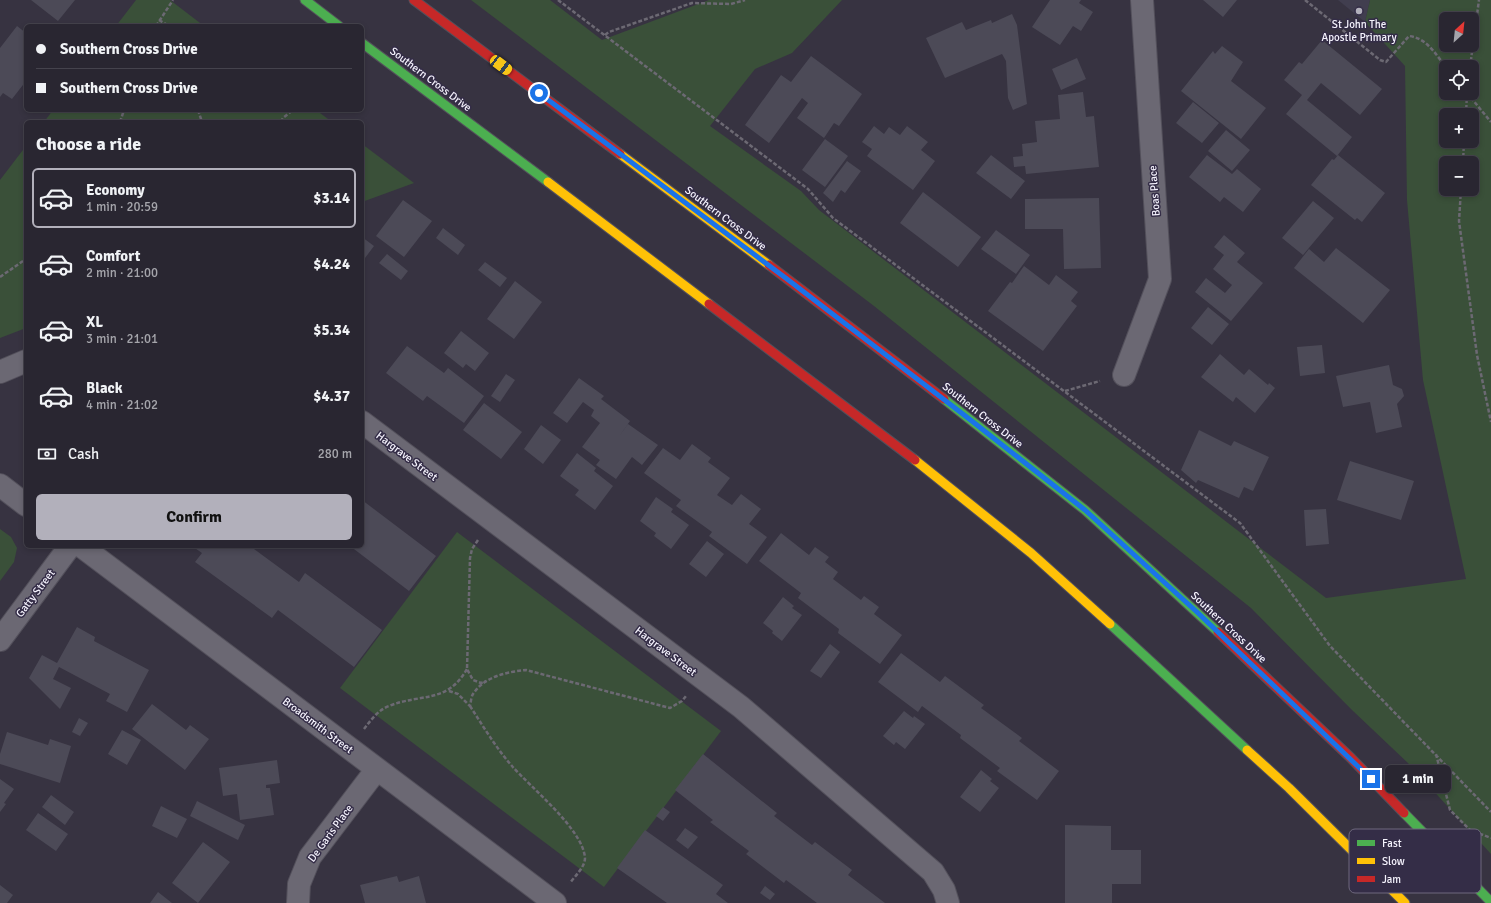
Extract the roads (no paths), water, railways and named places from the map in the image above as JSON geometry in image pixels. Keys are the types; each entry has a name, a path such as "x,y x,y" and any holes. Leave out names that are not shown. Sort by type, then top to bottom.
{"main road":[{"path":"305,0 336,24"},
{"name":"Southern Cross Drive","path":"414,0 787,279 1085,510 1198,613 1351,758 1420,829"},
{"name":"Southern Cross Drive","path":"364,45 900,447 1032,553 1289,788 1349,848"},
{"name":"Southern Cross Drive","path":"1481,892 1491,902"},
{"path":"1384,893 1390,903"},
{"name":"Southern Cross Drive","path":"1395,893 1405,903"}],"street":[{"name":"Boas Place","path":"1124,376 1160,279 1142,0"},
{"path":"0,372 24,362"},
{"name":"Hargrave Street","path":"364,423 740,708 933,872 944,890 948,903"},
{"path":"0,485 24,503"},
{"name":"Gatty Street","path":"0,640 69,548"},
{"name":"Broadsmith Street","path":"84,548 555,903"},
{"name":"De Garis Place","path":"298,903 299,884 310,857 377,769"}],"place":[{"name":"St John The Apostle Primary","path":"1359,11"}]}
